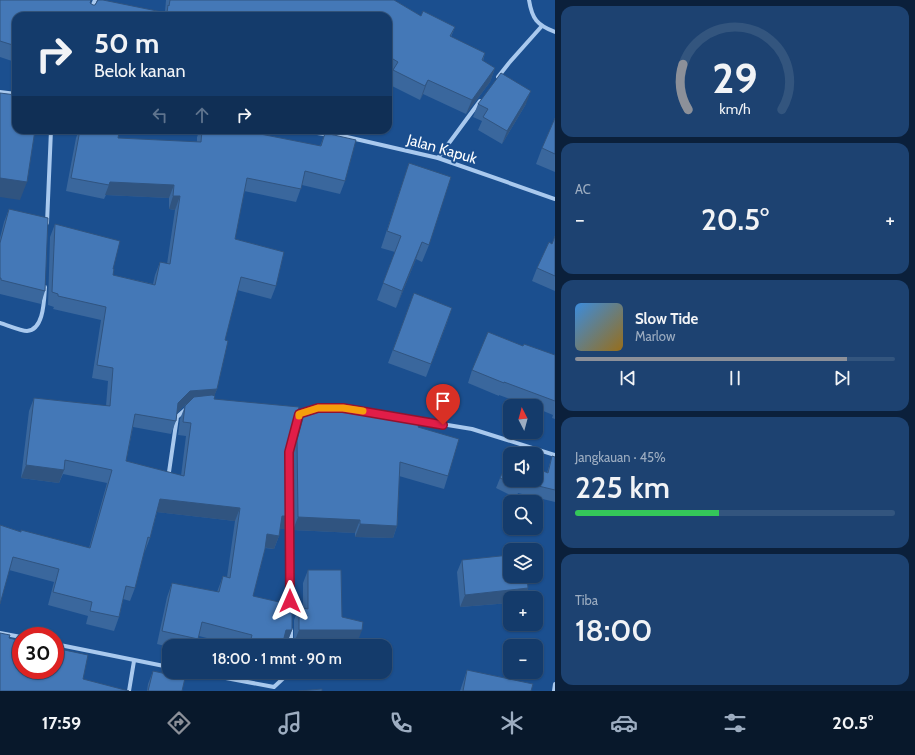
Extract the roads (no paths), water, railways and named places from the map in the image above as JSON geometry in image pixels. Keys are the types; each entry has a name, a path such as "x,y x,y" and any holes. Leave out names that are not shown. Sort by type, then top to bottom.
{"street":[{"path":"90,12 95,0"},
{"path":"529,0 531,11 541,27 555,32"},
{"path":"495,82 509,63 541,27"},
{"path":"0,92 12,94"},
{"path":"438,158 485,94"},
{"path":"47,230 51,134"},
{"name":"Jalan Kapuk","path":"325,134 347,137 438,158 555,199"},
{"path":"0,323 26,331 33,330 38,324 44,306 45,283"},
{"path":"169,472 177,417 188,407"},
{"path":"291,414 299,414 318,408 343,408 358,410"},
{"path":"290,459 289,452 299,414"},
{"path":"404,418 472,429 555,455"},
{"path":"290,506 290,615"},
{"path":"290,623 291,639"},
{"path":"0,632 12,635"},
{"path":"64,646 162,666"},
{"path":"128,691 134,661"},
{"path":"231,679 274,687 283,679"},
{"path":"554,691 555,684"}]}
